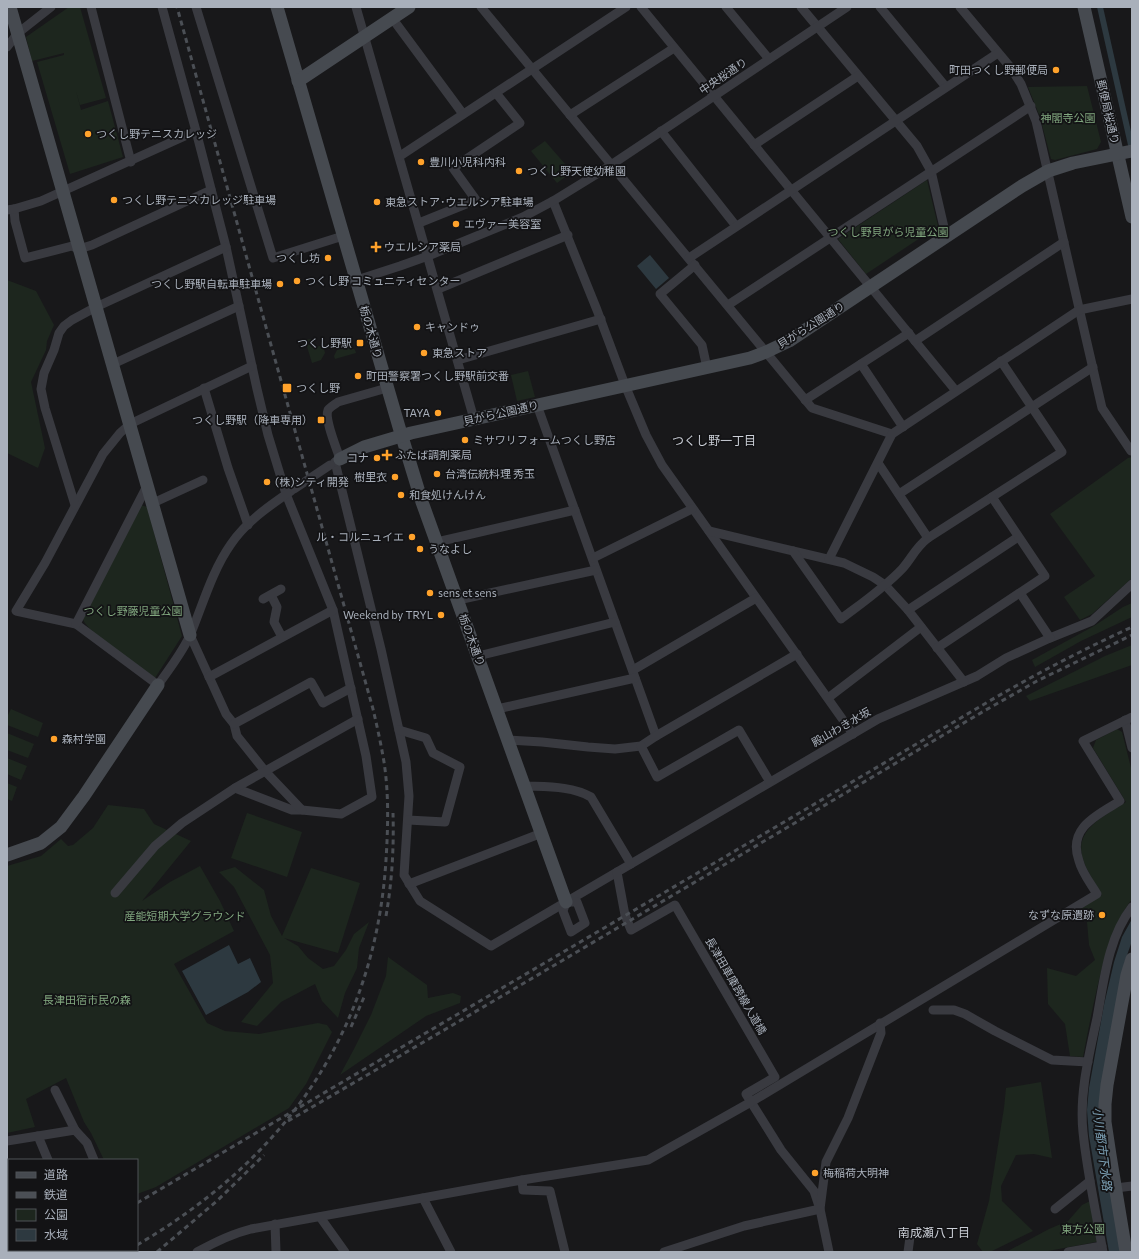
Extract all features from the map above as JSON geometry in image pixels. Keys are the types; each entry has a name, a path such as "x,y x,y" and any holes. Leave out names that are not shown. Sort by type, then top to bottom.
{"street":[{"path":"10,7 190,635 226,714 234,724 237,736 265,771 302,810"},
{"path":"7,48 18,33 51,7"},
{"path":"91,7 131,162"},
{"path":"162,7 226,247 268,435 332,610 366,756 372,797 341,814 292,810 235,788"},
{"path":"196,7 273,258 343,236"},
{"name":"栃の木通り","path":"277,7 401,436 422,502 566,902"},
{"path":"356,7 400,156 474,419"},
{"path":"298,81 409,7"},
{"path":"481,7 812,408 892,434"},
{"path":"400,156 626,7"},
{"path":"641,7 956,391"},
{"path":"726,7 769,59"},
{"path":"801,7 917,146 931,171 946,236"},
{"name":"中央桜通り","path":"363,278 400,266 427,252 523,217 553,201 847,7"},
{"path":"880,7 946,87"},
{"path":"960,7 998,53 1021,84 1031,106 1048,171 1102,408 1132,451"},
{"name":"郵便局桜通り","path":"1084,7 1132,217"},
{"path":"392,18 464,114"},
{"path":"570,115 674,48"},
{"path":"707,368 702,345 660,294 692,261 736,226 998,53"},
{"path":"754,145 858,76"},
{"path":"419,223 476,200 453,168 520,123 496,93"},
{"path":"728,305 1031,106"},
{"path":"196,131 63,192 41,201 10,209 15,221 25,258 72,246 79,249 92,245 211,190"},
{"path":"661,131 736,226"},
{"name":"貝がら公園通り","path":"335,462 364,447 401,436 707,368 750,358 766,352 789,341 1022,186 1048,171 1073,163 1132,151"},
{"path":"553,201 601,319 625,385 646,435 662,466 853,734"},
{"path":"438,289 568,236"},
{"path":"915,341 1064,242"},
{"path":"75,505 45,408 41,389 44,373 54,350 59,333 64,326 72,320 96,307 226,247"},
{"path":"829,560 892,434 1079,310 1132,299"},
{"path":"113,364 239,306"},
{"path":"458,360 601,319"},
{"path":"805,400 909,333"},
{"path":"793,551 841,619 885,585 903,568 916,549 928,538 1062,452 1002,361"},
{"path":"861,364 903,427"},
{"path":"158,686 76,624 16,611 45,563 75,505 110,443 130,424 252,366"},
{"path":"899,494 1093,367"},
{"path":"204,388 228,468 248,525"},
{"path":"387,388 338,402 331,406 328,411 328,420 335,462 400,730 409,796 404,875 409,884 542,833"},
{"path":"537,405 656,736"},
{"path":"7,855 41,843 61,827 84,796 181,651 190,635 221,560 231,544 248,525 290,492 335,462"},
{"path":"878,463 928,538"},
{"path":"153,503 203,480"},
{"path":"76,624 147,486"},
{"path":"937,648 1045,576 992,497"},
{"path":"593,558 692,509"},
{"path":"437,542 575,510"},
{"path":"709,531 844,563 873,577 885,585 908,610 964,682"},
{"path":"908,610 1018,536"},
{"path":"458,600 596,570"},
{"name":"殿山わき水坂","path":"409,884 420,901 491,946 878,719 977,676 1006,658 1092,621 1132,584"},
{"path":"281,589 267,597 277,607 274,622 282,637"},
{"path":"1020,593 1050,638"},
{"path":"497,709 634,674 756,598"},
{"path":"209,677 332,610"},
{"path":"478,656 615,622"},
{"path":"828,698 921,627"},
{"path":"508,740 542,742 588,748 615,749 641,746 797,654"},
{"path":"234,724 311,682 323,703 351,688"},
{"path":"115,893 155,846 190,817 235,788 358,719"},
{"path":"197,1252 233,1233 275,1224 522,1180 648,1160 751,1102 880,1023 1097,894 1079,862 1076,851 1078,838 1084,826 1090,820 1120,801 1083,741 1129,719 1132,748"},
{"path":"400,730 426,738 433,753 460,768 445,822 408,820"},
{"path":"641,746 657,777 739,730 770,782"},
{"path":"525,786 561,788 584,793 592,797 631,864"},
{"name":"長津田車庫跨線人道橋","path":"617,872 625,915 631,930 675,905 775,1077 746,1094 751,1102"},
{"path":"1068,1252 1102,1249 1083,1131 1083,1095 1088,1062 1110,955 1114,940 1126,914 1132,907"},
{"path":"1127,1246 1105,1122 1105,1104 1107,1085 1132,959"},
{"path":"933,1010 954,1010 965,1014 1052,1060 1088,1062"},
{"path":"820,1209 826,1162 851,1111 881,1033 880,1023"},
{"path":"55,1090 75,1130 87,1142 94,1159"},
{"path":"751,1102 781,1150 814,1191 820,1209 829,1252"},
{"path":"7,1141 75,1130"},
{"path":"38,1136 48,1159"},
{"path":"522,1180 523,1190 550,1191 565,1252"},
{"path":"1055,1209 1090,1181"},
{"path":"1116,1188 1132,1186"},
{"path":"423,1198 451,1252"},
{"path":"664,1252 690,1248 744,1226 820,1209"},
{"path":"320,1217 345,1252"},
{"path":"275,1224 276,1252"},
{"path":"908,1252 910,1237"}],"green space":[{"path":"69,7 80,7 106,98 80,105 76,91 81,110 108,101 123,157 70,174 37,62 64,55 64,53 32,61 26,37"},
{"name":"神閣寺公園","path":"1087,86 1101,142 1097,149 1055,160 1051,159 1040,117 1028,87"},
{"path":"545,141 572,172 557,183 531,151"},
{"name":"つくし野貝がら児童公園","path":"927,180 938,226 866,274 838,239"},
{"path":"7,280 36,291 54,325 47,341 46,350 31,382 45,448 38,468 7,453"},
{"path":"311,339 313,348 323,345 325,353 321,360 312,363 305,340"},
{"path":"351,347 356,353 335,359 334,356 337,350"},
{"path":"528,371 535,397 517,401 511,375"},
{"path":"1132,457 1132,578 1092,614 1080,620 1064,597 1095,576 1050,514 1128,458"},
{"name":"つくし野藤児童公園","path":"141,505 147,507 182,636 155,678 103,641 86,625 83,619"},
{"path":"1132,603 1132,617 1081,641 1035,667 1032,660"},
{"path":"1132,645 1132,665 1030,701 1026,696 1105,656"},
{"path":"11,709 43,723 38,737 7,725 7,717"},
{"path":"1117,729 1122,732 1132,772 1132,899 1113,932 1105,956 1083,1057 1070,1056 1065,1024 1048,1004 1047,968 1076,976 1095,960 1089,945 1087,922 1079,909 1102,895 1084,862 1081,851 1082,841 1092,825 1126,802 1093,748 1096,740"},
{"path":"7,733 34,744 28,758 7,750"},
{"path":"7,758 27,766 21,780 7,774"},
{"path":"7,783 17,787 12,801 7,799"},
{"name":"長津田宿市民の森","path":"108,805 144,809 154,824 191,841 142,901 170,882 200,866 220,901 234,931 174,964 207,1023 225,1031 259,1034 318,1023 327,1025 332,1032 306,1084 289,1108 156,1187 138,1194 138,1159 104,1159 84,1122 66,1078 26,1099 35,1127 7,1133 7,866 41,856 61,839 68,846 73,845 93,828"},
{"path":"247,813 302,832 287,877 231,858"},
{"path":"235,867 264,890 271,916 282,936 311,868 360,883 338,953 284,938 298,946 308,958 323,969 334,966 346,950 354,934 369,922 359,948 357,968 345,993 338,1018 322,1001 315,984 281,1002 257,1026 241,1022 273,983 270,955 234,887 219,872"},
{"path":"388,957 427,985 428,998 453,993 461,996 460,1003 426,1016 340,1075 371,1015 386,976"},
{"path":"1041,1082 1052,1158 1034,1154 1016,1155 1001,1186 1002,1201 1033,1231 990,1252 983,1252 977,1244 989,1201 1006,1088"},
{"name":"東方公園","path":"1094,1199 1101,1241 1043,1252 1006,1252 1049,1229 1068,1221 1082,1205"},
{"path":"7,1241 8,1251 36,1251 35,1252 7,1252"}],"water":[{"path":"1097,7 1103,7 1132,136 1132,163"},
{"path":"650,255 669,278 656,289 637,266"},
{"name":"小川都市下水路","path":"1132,919 1132,941 1125,961 1101,1094 1120,1252 1109,1252 1089,1136 1087,1110 1089,1088 1104,1005 1114,962 1122,937"},
{"path":"229,945 238,964 250,958 261,982 248,992 206,1015 182,971"}],"railway":[{"path":"138,1244 189,1211 236,1173 277,1131 312,1085 341,1035 363,981 378,923 386,860 388,811 386,774 373,709 177,7"},
{"path":"138,1202 999,695 1093,645 1132,627"},
{"path":"288,1121 984,711 1037,681 1132,635"},
{"path":"386,916 392,865 393,813"},
{"path":"351,1027 365,995"},
{"path":"157,1252 218,1200 264,1155"}],"place":[{"name":"町田つくし野郵便局","path":"1056,70"},
{"name":"つくし野テニスカレッジ","path":"88,134"},
{"name":"豊川小児科内科","path":"421,162"},
{"name":"つくし野天使幼稚園","path":"519,171"},
{"name":"つくし野テニスカレッジ駐車場","path":"114,200"},
{"name":"東急ストア･ウエルシア駐車場","path":"377,202"},
{"name":"エヴァー美容室","path":"456,224"},
{"name":"ウエルシア薬局","path":"376,247"},
{"name":"つくし坊","path":"328,258"},
{"name":"つくし野 コミュニティセンター","path":"297,281"},
{"name":"つくし野駅自転車駐車場","path":"280,284"},
{"name":"キャンドゥ","path":"417,327"},
{"name":"つくし野駅","path":"360,343"},
{"name":"東急ストア","path":"424,353"},
{"name":"町田警察署つくし野駅前交番","path":"358,376"},
{"name":"つくし野","path":"287,388"},
{"name":"TAYA","path":"438,413"},
{"name":"つくし野駅（降車専用）","path":"321,420"},
{"name":"ミサワリフォームつくし野店","path":"465,440"},
{"name":"ふたば調剤薬局","path":"387,455"},
{"name":"コナ","path":"377,458"},
{"name":"台湾伝統料理 秀玉","path":"437,474"},
{"name":"樹里衣","path":"395,477"},
{"name":"(株)シティ開発","path":"267,482"},
{"name":"和食処けんけん","path":"401,495"},
{"name":"ル・コルニュイエ","path":"412,537"},
{"name":"うなよし","path":"420,549"},
{"name":"sens et sens","path":"430,593"},
{"name":"Weekend by TRYL","path":"441,615"},
{"name":"森村学園","path":"54,739"},
{"name":"なずな原遺跡","path":"1102,915"},
{"name":"梅稲荷大明神","path":"815,1173"}],"district":[{"name":"つくし野一丁目","path":"714,441"},
{"name":"南成瀬八丁目","path":"934,1233"}],"park label":[{"name":"産能短期大学グラウンド","path":"185,916"}]}
